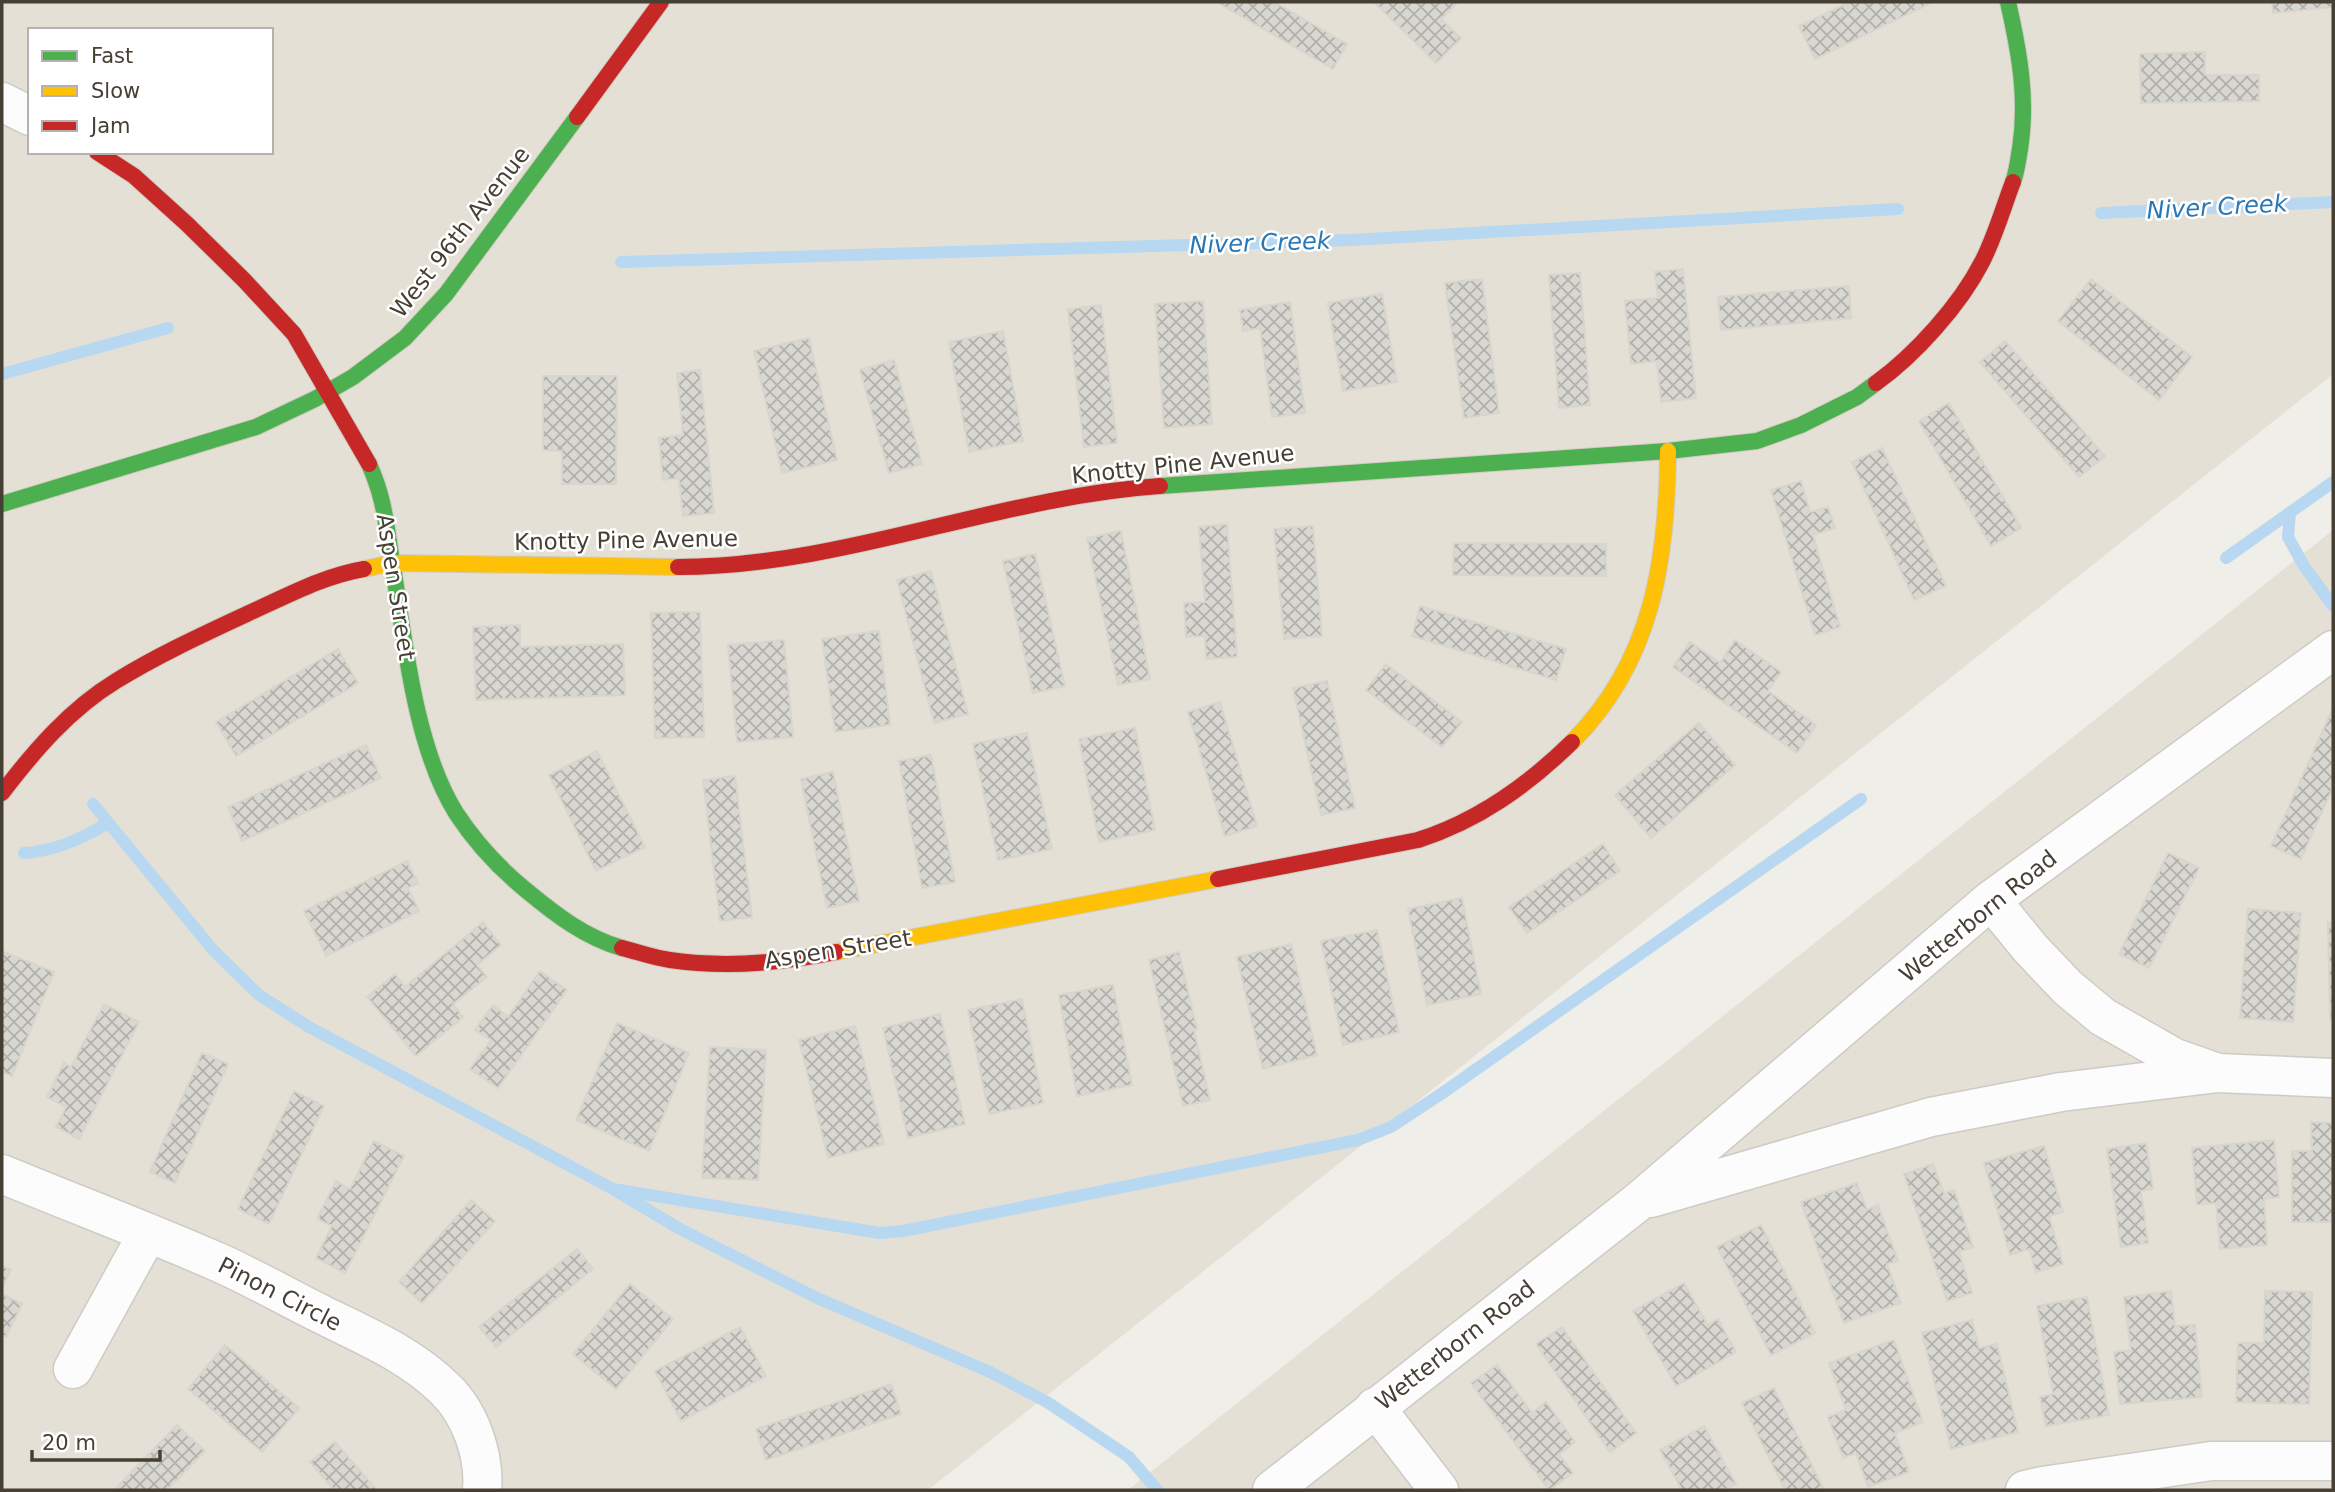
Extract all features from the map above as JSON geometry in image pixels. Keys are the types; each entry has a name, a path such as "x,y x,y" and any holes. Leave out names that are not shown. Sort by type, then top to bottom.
{"street":[{"name":"West 96th Avenue","path":"2,503 256,427 289,414 369,368 407,337 446,294 661,2"},
{"name":"Knotty Pine Avenue","path":"2,793 32,753 67,719 114,682 188,642 315,583 351,571 392,563 683,567 790,559 1023,506 1117,489 1668,451 1757,441 1801,425 1857,397 1890,373 1931,333 1982,261 2016,175 2023,131 2024,92 2020,54 2009,2"},
{"path":"2,102 28,115"},
{"name":"Aspen Street","path":"100,154 134,176 244,280 293,334 361,447 378,484 388,523 392,563 418,713 434,766 455,811 481,847 559,918 608,944 668,960 726,964 792,961 1418,840 1460,825 1502,802 1548,767 1589,726 1622,676 1647,621 1663,556 1668,499 1668,451"},
{"name":"Wetterborn Road","path":"1272,1490 1639,1202 1991,900 2333,650"},
{"path":"1991,900 2067,988 2102,1017 2175,1058 2218,1073 2333,1078"},
{"name":"Wetterborn Road","path":"1639,1202 1931,1117 2061,1093 2218,1073"},
{"name":"Pinon Circle","path":"2,1174 216,1261 398,1353 427,1373 446,1390 461,1409 477,1445 483,1476 482,1490"},
{"path":"73,1369 148,1233"},
{"path":"1375,1408 1438,1490"},
{"path":"2025,1490 2211,1461 2333,1461"}],"shaded area":[{"path":"2,2 2333,2 2333,374 928,1490 2,1490"},
{"path":"2333,530 2333,1490 1128,1490"}],"building":[{"path":"1274,2 1347,44 1333,69 1220,4"},
{"path":"1374,2 1458,2 1441,19 1461,38 1436,63"},
{"path":"1850,2 1933,2 1815,59 1799,26"},
{"path":"2272,2 2333,2 2333,7 2273,13"},
{"path":"2205,52 2205,75 2259,75 2259,101 2141,103 2140,54"},
{"path":"1683,269 1696,398 1661,402 1657,361 1631,364 1625,301 1658,298 1655,272"},
{"path":"1580,273 1590,405 1559,408 1549,275"},
{"path":"1482,279 1499,413 1464,418 1445,283"},
{"path":"2091,279 2192,357 2159,400 2058,321"},
{"path":"1849,286 1851,318 1721,330 1718,297"},
{"path":"1382,294 1397,382 1343,391 1328,303"},
{"path":"1203,301 1212,424 1164,428 1155,304"},
{"path":"1290,302 1305,413 1272,417 1260,328 1243,331 1240,310"},
{"path":"1101,305 1117,443 1084,447 1068,309"},
{"path":"1003,331 1023,441 969,452 949,342"},
{"path":"809,338 837,460 782,473 754,351"},
{"path":"2005,341 2105,456 2079,477 1980,362"},
{"path":"894,360 922,464 889,473 860,370"},
{"path":"700,370 714,513 683,516 679,478 663,480 659,438 683,435 677,373"},
{"path":"543,376 617,376 616,484 562,484 562,451 543,450"},
{"path":"1949,403 2021,528 1991,546 1919,421"},
{"path":"1882,448 1946,586 1914,600 1852,462"},
{"path":"1801,481 1810,512 1828,507 1835,528 1813,535 1840,627 1815,635 1771,490"},
{"path":"1227,524 1237,657 1206,659 1205,636 1186,637 1184,603 1205,602 1199,527"},
{"path":"1313,526 1322,636 1284,639 1274,529"},
{"path":"1121,531 1150,679 1118,685 1087,538"},
{"path":"1454,543 1606,544 1606,576 1453,575"},
{"path":"1035,554 1065,686 1033,693 1003,561"},
{"path":"931,571 968,714 934,723 897,580"},
{"path":"1420,606 1566,649 1556,680 1412,636"},
{"path":"700,612 704,737 655,738 651,613"},
{"path":"520,625 520,647 623,644 625,695 476,700 473,627"},
{"path":"879,631 890,725 835,732 822,639"},
{"path":"784,640 793,737 737,742 728,645"},
{"path":"1735,640 1781,672 1768,691 1816,725 1797,753 1673,667 1690,642 1720,663"},
{"path":"338,649 358,683 236,756 216,722"},
{"path":"1386,664 1462,722 1442,747 1366,690"},
{"path":"1327,681 1355,808 1321,815 1293,688"},
{"path":"1220,702 1257,826 1225,836 1188,712"},
{"path":"2333,708 2333,787 2301,859 2271,846"},
{"path":"1699,723 1735,765 1651,838 1615,795"},
{"path":"1135,728 1155,830 1099,842 1079,739"},
{"path":"1027,733 1052,849 998,860 973,744"},
{"path":"366,745 381,778 242,841 228,807"},
{"path":"597,751 645,847 596,871 549,775"},
{"path":"931,755 955,882 922,888 899,761"},
{"path":"833,772 859,901 827,908 801,779"},
{"path":"735,776 752,917 720,921 703,780"},
{"path":"1603,844 1620,871 1527,933 1509,907"},
{"path":"2168,853 2199,868 2149,968 2119,954"},
{"path":"407,861 418,883 408,888 419,911 326,956 304,911"},
{"path":"1462,898 1481,994 1427,1005 1408,909"},
{"path":"2248,909 2301,913 2293,1022 2240,1018"},
{"path":"483,922 501,945 477,965 487,977 453,1004 463,1017 416,1056 367,997 395,974 405,987"},
{"path":"2328,922 2333,922 2333,1020 2330,1020"},
{"path":"1377,930 1399,1032 1343,1045 1321,941"},
{"path":"1291,944 1317,1055 1263,1069 1237,957"},
{"path":"4,952 54,972 12,1076 2,1072"},
{"path":"1179,952 1210,1100 1183,1106 1149,960"},
{"path":"540,971 567,990 498,1088 470,1069 491,1040 475,1030 493,1005 508,1017"},
{"path":"1113,985 1132,1085 1077,1096 1059,995"},
{"path":"1022,999 1043,1103 989,1114 968,1010"},
{"path":"104,1004 139,1022 79,1139 56,1127 66,1107 47,1097 64,1063 71,1067"},
{"path":"940,1014 965,1124 908,1138 883,1028"},
{"path":"617,1023 689,1053 649,1151 576,1120"},
{"path":"855,1026 884,1144 828,1158 799,1040"},
{"path":"710,1047 766,1050 758,1180 702,1178"},
{"path":"202,1053 228,1064 175,1183 150,1172"},
{"path":"294,1091 324,1106 269,1224 238,1209"},
{"path":"2311,1122 2333,1123 2333,1222 2292,1222 2292,1151 2312,1151"},
{"path":"2274,1140 2279,1197 2264,1199 2267,1245 2220,1249 2216,1203 2197,1205 2192,1148"},
{"path":"374,1141 404,1156 345,1273 316,1258 332,1226 317,1219 336,1181 350,1189"},
{"path":"2146,1143 2153,1189 2141,1191 2148,1243 2121,1247 2107,1149"},
{"path":"2044,1146 2063,1212 2049,1216 2063,1264 2036,1272 2029,1249 2010,1255 1984,1163"},
{"path":"1933,1164 1944,1193 1954,1190 1973,1247 1959,1252 1972,1293 1947,1301 1904,1174"},
{"path":"1857,1183 1867,1210 1878,1205 1898,1261 1887,1264 1901,1303 1844,1323 1801,1202"},
{"path":"471,1200 495,1221 422,1303 399,1282"},
{"path":"1761,1225 1815,1333 1771,1355 1717,1247"},
{"path":"577,1249 593,1269 496,1347 479,1327"},
{"path":"2,1266 11,1270 2,1288"},
{"path":"1684,1283 1708,1325 1718,1319 1736,1352 1676,1386 1633,1311"},
{"path":"630,1284 673,1319 616,1389 573,1354"},
{"path":"2171,1291 2175,1326 2195,1325 2202,1397 2120,1404 2114,1352 2131,1350 2124,1297"},
{"path":"2265,1291 2312,1292 2309,1404 2236,1402 2238,1343 2264,1343"},
{"path":"2,1294 22,1304 6,1337 2,1335"},
{"path":"2087,1297 2109,1415 2046,1426 2040,1397 2053,1394 2037,1306"},
{"path":"1972,1320 1979,1348 1997,1344 2018,1432 1951,1449 1922,1333"},
{"path":"740,1327 766,1376 681,1421 655,1371"},
{"path":"1562,1327 1636,1433 1610,1452 1536,1344"},
{"path":"1894,1340 1923,1422 1895,1433 1909,1472 1868,1487 1856,1453 1843,1458 1828,1417 1846,1410 1829,1363"},
{"path":"225,1345 299,1408 262,1452 188,1389"},
{"path":"1497,1365 1532,1413 1546,1402 1575,1442 1559,1454 1573,1473 1549,1490 1471,1383"},
{"path":"891,1384 901,1414 766,1460 756,1429"},
{"path":"1774,1388 1824,1490 1785,1490 1742,1403"},
{"path":"177,1425 205,1451 167,1490 114,1490"},
{"path":"1704,1426 1736,1484 1724,1490 1682,1490 1660,1450"},
{"path":"335,1442 377,1490 334,1490 310,1462"}],"waterway":[{"name":"Niver Creek","path":"2101,213 2333,202"},
{"name":"Niver Creek","path":"621,262 1351,240 1898,209"},
{"name":"Niver Creek","path":"2,374 168,328"},
{"path":"2226,558 2333,482"},
{"path":"2290,512 2288,537 2304,566 2333,606"},
{"path":"613,1189 880,1233 903,1231 1358,1140 1391,1127 1441,1094 1861,799"},
{"path":"93,804 213,950 259,995 309,1027 613,1189 680,1229 817,1298 990,1372 1047,1402 1129,1457 1157,1490"},
{"path":"24,853 68,843 108,823"}],"traffic: fast":[{"path":"2008,2 2023,93 2022,130 2013,182"},
{"path":"2,504 256,427 315,399 353,377 405,338 446,294 577,117"},
{"path":"1160,486 1668,451 1757,441 1801,425 1857,397 1876,383"},
{"path":"369,464 385,515 407,661 421,726 442,787 471,834 517,883 572,925 622,948"}],"traffic: slow":[{"path":"1572,742 1599,711 1621,678 1638,643 1650,607 1659,570 1664,531 1668,451"},
{"path":"364,569 392,563 678,567"},
{"path":"836,952 1218,879"}],"traffic: jam":[{"path":"577,117 661,2"},
{"path":"100,154 134,176 187,224 294,334 369,464"},
{"path":"1876,383 1921,344 1962,295 1987,252 2013,182"},
{"path":"678,567 739,564 800,556 1039,503 1160,486"},
{"path":"2,793 68,718 116,681 181,645 291,593 334,576 364,569"},
{"path":"1218,879 1418,840 1440,832 1501,800 1572,742"},
{"path":"622,948 664,959 712,964 795,959 836,952"}]}
